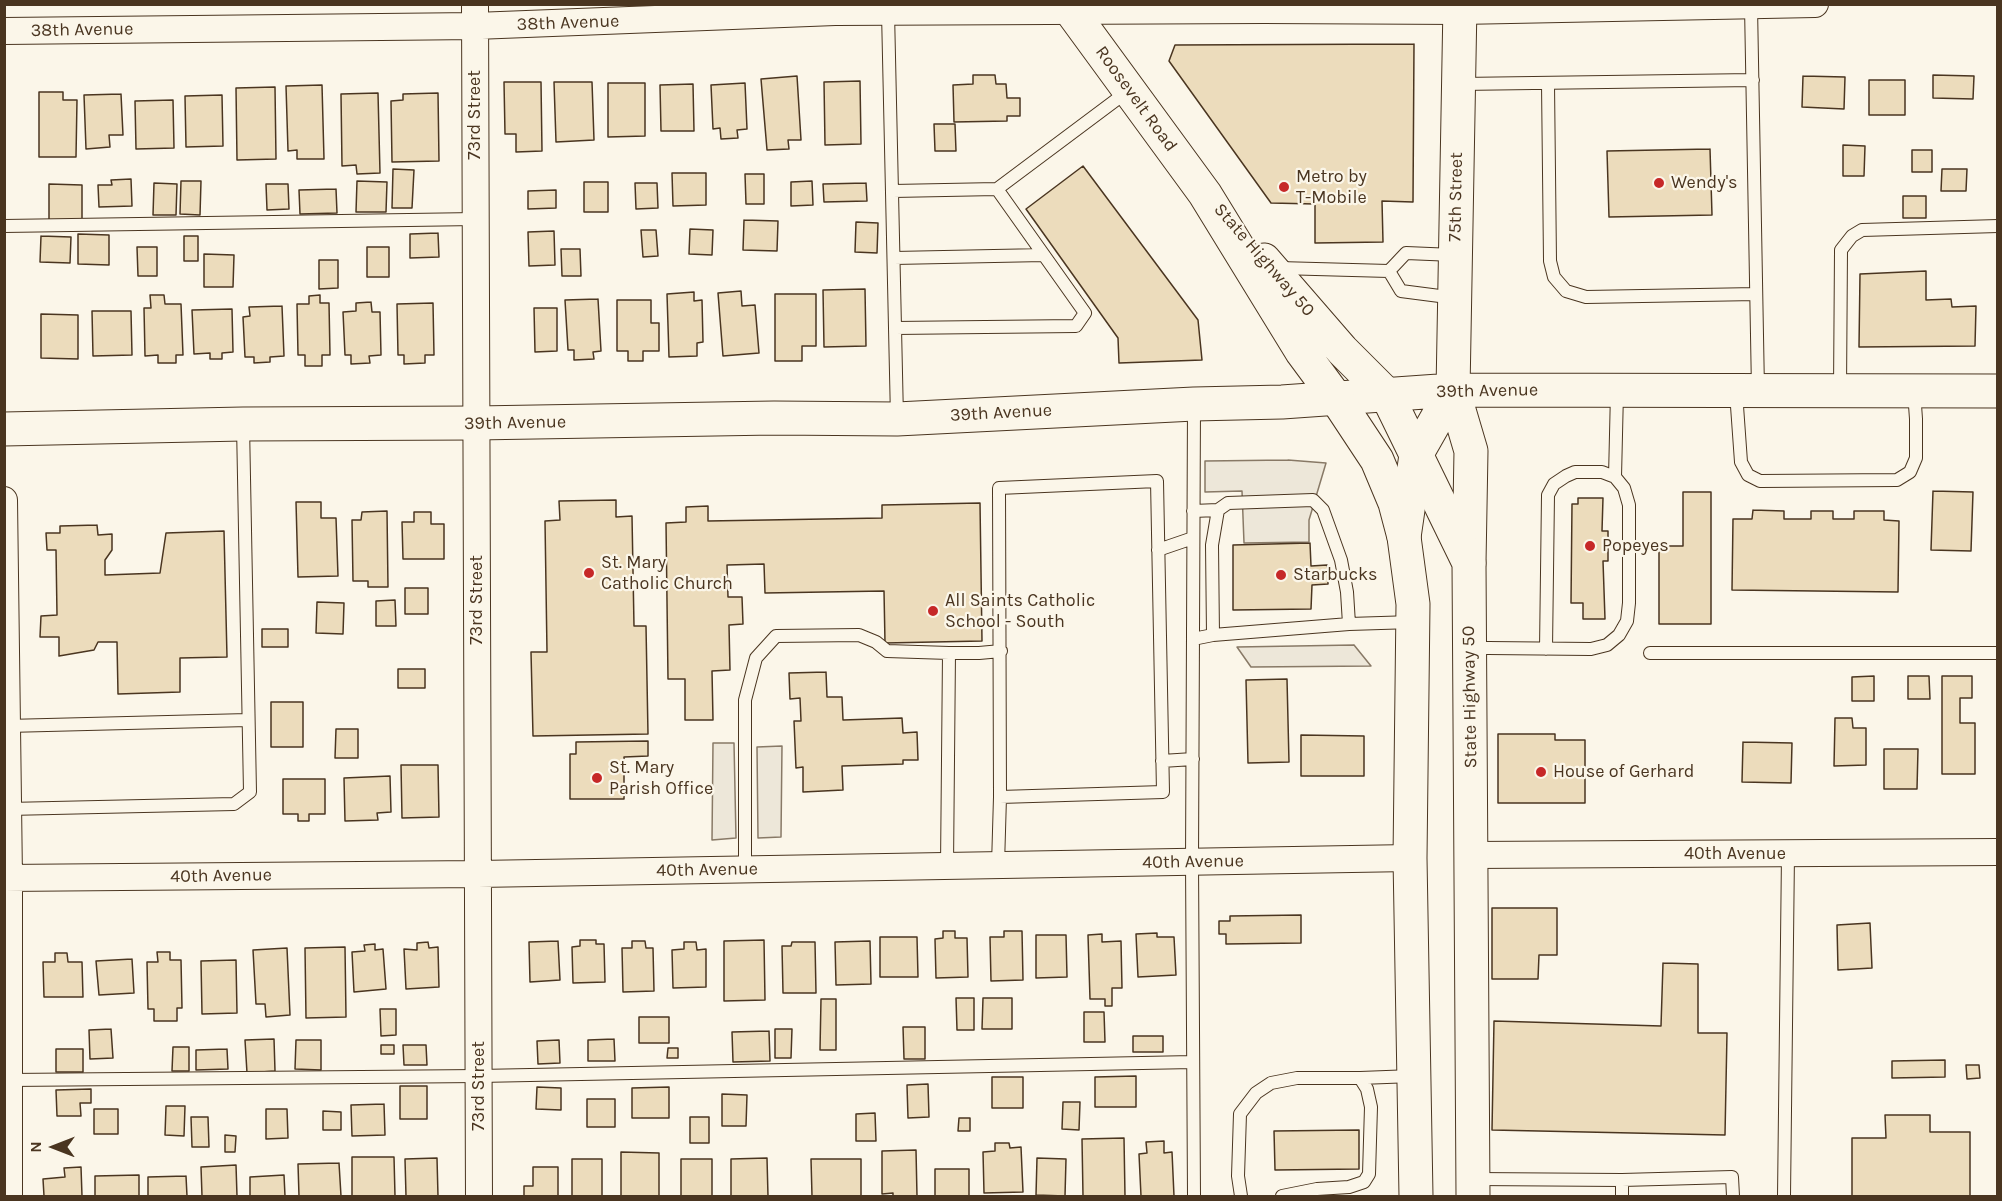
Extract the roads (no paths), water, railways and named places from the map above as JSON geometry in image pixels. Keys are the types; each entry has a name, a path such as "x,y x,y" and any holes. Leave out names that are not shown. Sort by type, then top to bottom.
{"main road":[{"name":"Roosevelt Road","path":"1068,8 1205,194"},
{"name":"75th Street","path":"1460,8 1453,390 1471,451 1469,563"},
{"name":"State Highway 50","path":"1205,194 1342,350 1387,395 1469,563 1473,1188"},
{"name":"State Highway 50","path":"1205,194 1302,352 1377,460 1395,503 1404,537 1413,604 1410,858 1416,1197"},
{"name":"75th Street","path":"1404,537 1416,455 1453,390"},
{"name":"39th Avenue","path":"4,429 774,418 897,419 1336,398 1453,390 1998,391"}],"street":[{"name":"38th Avenue","path":"4,31 475,15 832,8 888,12 1068,8 1460,8 1815,4"},
{"name":"73rd Street","path":"475,15 479,1197"},
{"path":"4,501 8,726 9,1197"},
{"name":"40th Avenue","path":"1472,855 1998,852"},
{"name":"40th Avenue","path":"7,878 478,874 1410,858"}],"lane":[{"path":"1751,6 1756,294 1741,462 1748,475 1760,481 1897,480 1910,472 1916,458 1914,391"},
{"path":"888,12 897,419"},
{"path":"1459,84 1753,80"},
{"path":"1548,84 1550,261 1554,277 1566,291 1586,297 1756,294"},
{"path":"893,191 997,189 1129,90"},
{"path":"895,328 1076,326 1085,313 997,189"},
{"path":"4,226 476,219"},
{"path":"1840,391 1841,250 1852,236 1862,230 1998,226"},
{"path":"1270,268 1389,271 1406,253 1455,255"},
{"path":"894,258 1044,255"},
{"path":"1389,271 1401,291 1455,298"},
{"path":"1615,477 1617,390"},
{"path":"1194,404 1192,759 1194,1197"},
{"path":"8,809 234,804 250,792 243,424"},
{"path":"1470,648 1546,649 1591,649 1607,645 1619,635 1627,621 1629,603 1629,506 1624,488 1615,477 1602,472 1575,472 1554,484 1548,495 1546,649"},
{"path":"998,865 1000,797 998,712 1001,651 999,488 1157,481 1163,792 1000,797"},
{"path":"1194,511 1218,510 1228,503 1313,500 1323,510 1341,560 1347,592 1349,624"},
{"path":"1213,635 1212,545 1218,510"},
{"path":"1158,550 1194,538"},
{"path":"1193,639 1213,635 1349,624 1413,622"},
{"path":"746,869 745,700 756,658 776,636 859,635 876,642 887,651 979,654 1001,651"},
{"path":"947,866 949,653"},
{"path":"1650,654 1998,654"},
{"path":"8,726 248,720"},
{"path":"1162,760 1192,759"},
{"path":"1784,1197 1788,854"},
{"path":"9,1080 479,1076 1193,1062"},
{"path":"1241,1197 1238,1176 1240,1114 1256,1093 1271,1083 1297,1078 1414,1076"},
{"path":"1282,1197 1317,1189 1349,1187 1364,1182 1369,1174 1371,1107 1367,1089 1360,1078"},
{"path":"1473,1188 1622,1180 1732,1178 1733,1197"},
{"path":"1622,1180 1622,1197"}],"place":[{"name":"Wendy's","path":"1659,183"},
{"name":"Metro by T-Mobile","path":"1284,187"},
{"name":"Popeyes","path":"1590,546"},
{"name":"St. Mary Catholic Church","path":"589,573"},
{"name":"Starbucks","path":"1281,575"},
{"name":"All Saints Catholic School - South","path":"933,611"},
{"name":"House of Gerhard","path":"1541,772"},
{"name":"St. Mary Parish Office","path":"597,778"}]}
